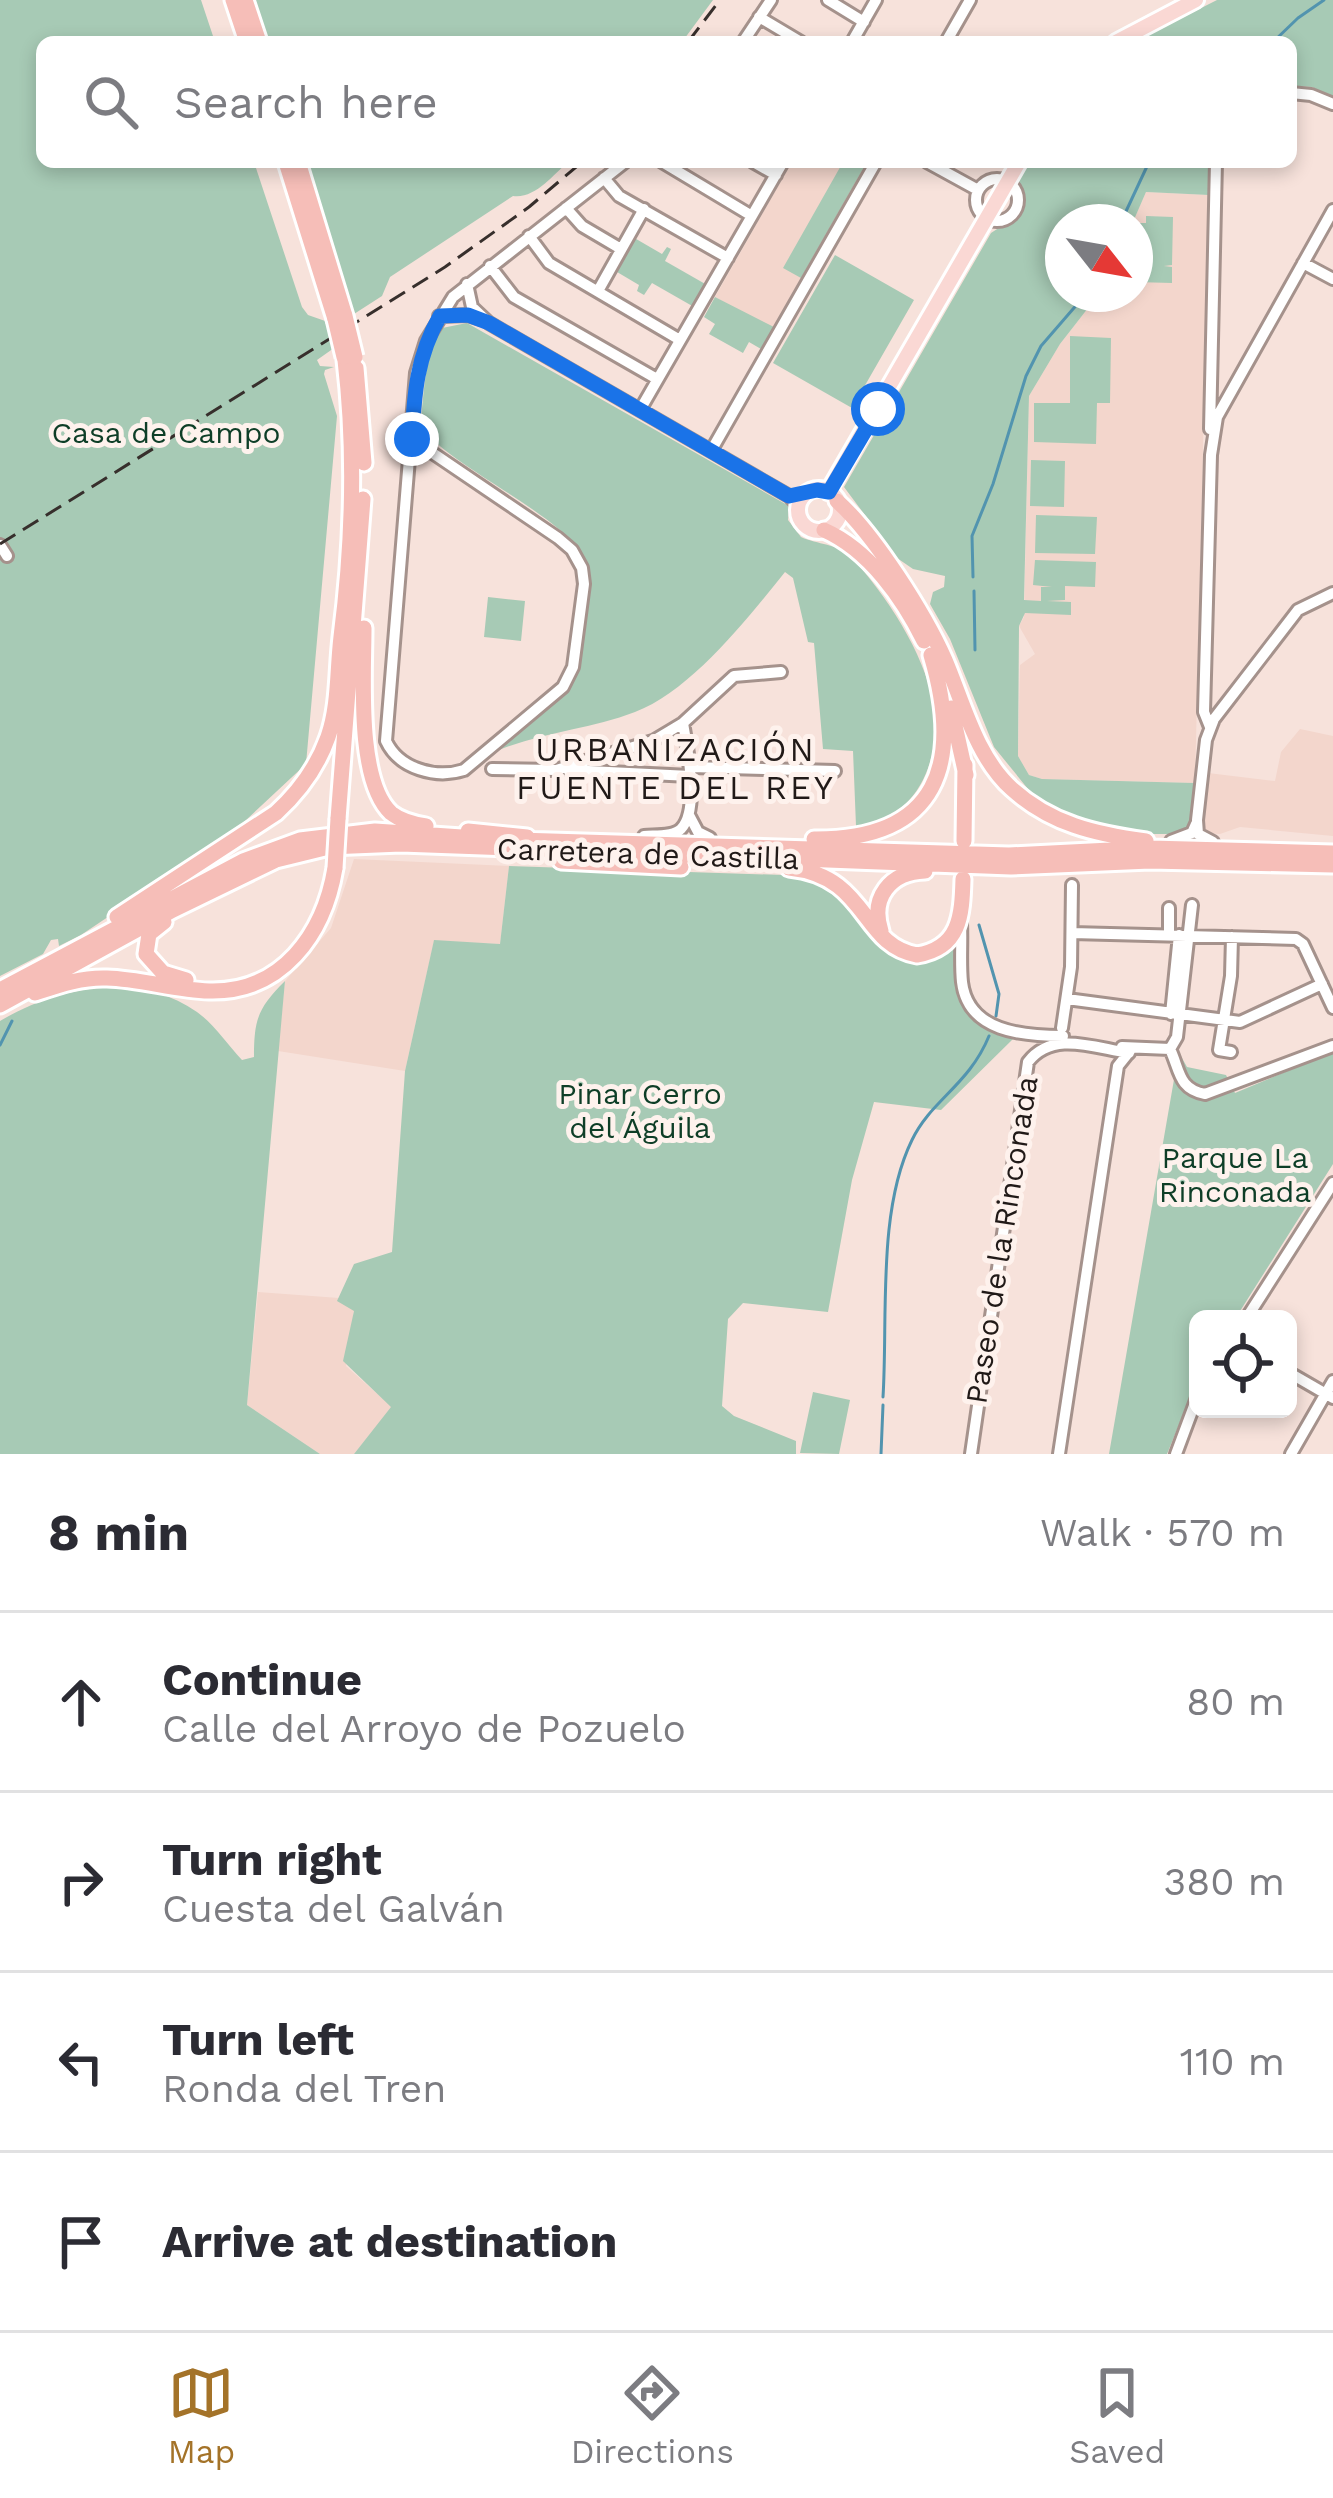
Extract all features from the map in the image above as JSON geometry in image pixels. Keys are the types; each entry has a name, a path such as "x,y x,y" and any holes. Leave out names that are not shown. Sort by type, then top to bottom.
{"highway":[{"path":"233,0 245,36"},
{"path":"245,0 257,36"},
{"path":"288,168 340,318"},
{"path":"0,1007 75,980 108,978 213,991 261,981 306,945 327,905 360,566 364,459 350,358 300,168"},
{"path":"334,819 354,459 350,358"},
{"path":"833,496 911,597 977,738 1009,787 1065,824 1093,834 1146,841"},
{"path":"824,530 846,542 874,568 937,656 966,775 964,841"},
{"path":"360,566 370,761 387,808 395,817 424,826 550,840"},
{"path":"1,990 254,829 299,792 330,733 345,615"},
{"path":"599,841 644,836 862,837 886,829 919,806 942,764 945,710 937,656"},
{"name":"Carretera de Castilla","path":"1,990 243,861 300,840 375,831 1010,855 1150,848 1333,849"},
{"path":"767,838 1008,848 1171,841 1333,849"},
{"name":"Carretera de Castilla","path":"0,1007 251,870 329,847 400,844 1102,869 1333,865"},
{"path":"445,846 588,864 814,872 845,889 885,939 910,954 932,952 951,940 961,920 963,879"},
{"path":"251,870 149,934 146,954 152,964 178,979 212,982 244,979 272,967 285,958 312,922 330,867"},
{"path":"885,939 878,906 893,880 914,871 1011,867"}],"main road":[{"path":"1127,36 1196,0"},
{"path":"833,496 817,490 797,499 806,526 824,530 837,519 833,496 1016,168"}],"street":[{"path":"746,36 771,0"},
{"path":"828,0 864,22"},
{"path":"856,36 876,0"},
{"path":"949,36 970,0"},
{"path":"759,17 791,36"},
{"path":"1297,94 1333,104"},
{"path":"412,439 558,538 582,568 577,650 563,687 464,770 453,774 406,765 392,754 386,741 416,373 440,316 467,284 618,168"},
{"path":"672,168 752,216"},
{"path":"764,168 776,175"},
{"path":"640,410 780,168"},
{"path":"710,451 873,168"},
{"path":"938,168 978,190"},
{"path":"1210,727 1204,712 1216,168"},
{"path":"604,178 619,196 728,258"},
{"path":"986,219 976,206 978,190 990,180 1008,182"},
{"path":"566,208 581,226 621,249"},
{"path":"598,291 644,209"},
{"path":"1211,455 1217,417 1228,392 1333,210"},
{"path":"529,236 549,263 680,340"},
{"path":"1303,263 1333,279"},
{"path":"490,266 514,297 658,379"},
{"path":"467,284 475,311 489,323"},
{"path":"440,316 468,315 489,323 797,499"},
{"path":"1212,384 1228,392"},
{"path":"1213,842 1198,834 1197,820 1210,727 1298,610 1333,593"},
{"path":"556,770 653,741 682,723 734,676 781,672"},
{"path":"644,836 675,834 684,826 690,772 682,723"},
{"path":"492,770 836,771"},
{"path":"688,814 698,832 710,838"},
{"path":"1171,841 1192,833 1197,820"},
{"path":"1062,1028 1072,885"},
{"path":"1192,905 1179,935 1170,1049 1186,1087 1205,1094 1333,1046"},
{"path":"1169,908 1179,935"},
{"path":"961,920 962,986 971,1007 988,1023 1025,1036 1061,1036 1131,1051 1118,1066 1059,1454"},
{"path":"1072,933 1296,939 1303,944 1333,1008"},
{"path":"1231,1052 1219,1049 1232,976 1232,937"},
{"path":"1067,999 1224,1023 1240,1022 1322,984"},
{"name":"Paseo de la Rinconada","path":"971,1454 1028,1062 1052,1043 1131,1051 1170,1049"},
{"path":"1252,1310 1333,1184"},
{"path":"1297,1377 1329,1396"},
{"path":"1291,1454 1329,1396 1333,1381"},
{"path":"1176,1454 1189,1418"}],"shaded area":[{"path":"789,168 865,168 774,327 715,297"},
{"path":"1146,192 1209,195 1195,783 1042,779 1029,775 1018,756 1020,665 1035,654 1019,626 1024,617 1029,396 1085,312 1153,312 1153,204 1141,204"},
{"path":"1300,729 1333,736 1333,836 1240,827 1205,833 1208,773 1275,781 1281,752"},
{"path":"354,859 509,866 500,944 434,941 405,1071 278,1051 285,981 331,928"},
{"path":"258,1292 339,1298 354,1310 346,1366 392,1407 354,1454 320,1454 247,1405"}],"green space":[{"name":"Casa de Campo","path":"0,0 201,0 213,36 36,36 36,168 256,168 302,307 308,315 328,322 334,348 317,360 320,366 334,367 324,374 337,416 306,764 229,836 81,935 59,946 58,939 51,940 43,954 0,976"},
{"path":"252,0 713,0 686,36 264,36"},
{"path":"1217,0 1333,0 1333,97 1297,86 1297,36 1146,36"},
{"path":"307,168 562,168 536,190 513,196 390,277 382,296 354,314"},
{"path":"840,168 864,168 801,278 783,268"},
{"path":"1026,168 1210,168 1209,195 1146,192 1141,204 1045,204 1045,312 1085,312 1029,396 1024,600 1041,601 1041,587 1052,587 1033,585 1035,560 1096,562 1095,587 1065,586 1065,600 1047,601 1071,602 1071,615 1025,613 1019,626 1018,756 1029,775 1195,783 1191,828 1181,834 1112,834 1041,805 994,747 950,639 930,604 933,592 944,587 945,576 913,569 897,558 844,487 991,233 1020,209 1016,185"},
{"path":"1153,216 1173,217 1172,265 1164,266 1172,267 1172,283 1153,282"},
{"path":"631,236 662,254 667,247 671,249 665,261 707,285 694,307 652,283 644,295 637,291 639,285 612,269"},
{"path":"835,255 914,300 852,408 773,363"},
{"path":"715,297 774,327 761,349 749,342 743,353 709,334 715,324 704,317"},
{"path":"467,323 789,506 788,520 801,537 851,557 902,625 933,702 934,745 921,784 910,800 877,822 856,826 853,751 823,749 814,643 808,642 793,578 785,572 717,651 656,702 618,718 499,750 571,685 582,649 589,573 579,549 561,531 436,443 420,426 436,339 442,328"},
{"path":"1070,336 1111,338 1110,403 1097,403 1096,444 1034,442 1034,403 1070,403"},
{"path":"1031,460 1065,461 1064,507 1030,506"},
{"path":"1036,515 1097,517 1095,554 1035,553"},
{"path":"488,597 525,601 521,641 484,637"},
{"name":"Pinar Cerro del Águila","path":"509,866 813,876 832,884 917,962 948,951 958,941 963,1002 979,1022 1013,1039 941,1110 874,1102 852,1180 828,1312 743,1303 728,1319 722,1406 734,1416 796,1441 796,1454 354,1454 391,1407 343,1361 354,1311 337,1301 354,1264 392,1252 405,1071 434,940 500,944"},
{"path":"285,981 247,1405 320,1454 0,1454 0,1021 72,992 124,987 149,991 197,1012 242,1060 254,1057 259,1015"},
{"name":"Parque La Rinconada","path":"1178,1051 1187,1067 1226,1075 1235,1093 1333,1052 1333,1164 1241,1310 1189,1310 1189,1400 1167,1454 1109,1454 1176,1068 1169,1056"},
{"path":"813,1392 850,1400 839,1454 800,1453"}],"waterway":[{"path":"1279,36 1324,0"},
{"path":"1129,204 1146,168"},
{"path":"973,577 972,536 1026,376 1041,346 1070,312"},
{"path":"974,591 975,650"},
{"path":"979,925 999,994 996,1016"},
{"path":"0,1045 12,1021"},
{"path":"883,1397 886,1266 901,1168 920,1126 971,1067 989,1036"},
{"path":"881,1454 883,1405"}],"railway":[{"path":"693,36 720,0"},
{"path":"0,544 445,267 575,168"}],"district":[{"name":"URBANIZACIÓN FUENTE DEL REY","path":"676,768"}],"route":[{"path":"412,439 416,373 440,316 468,315 489,323 789,496 829,492 878,409"}]}
